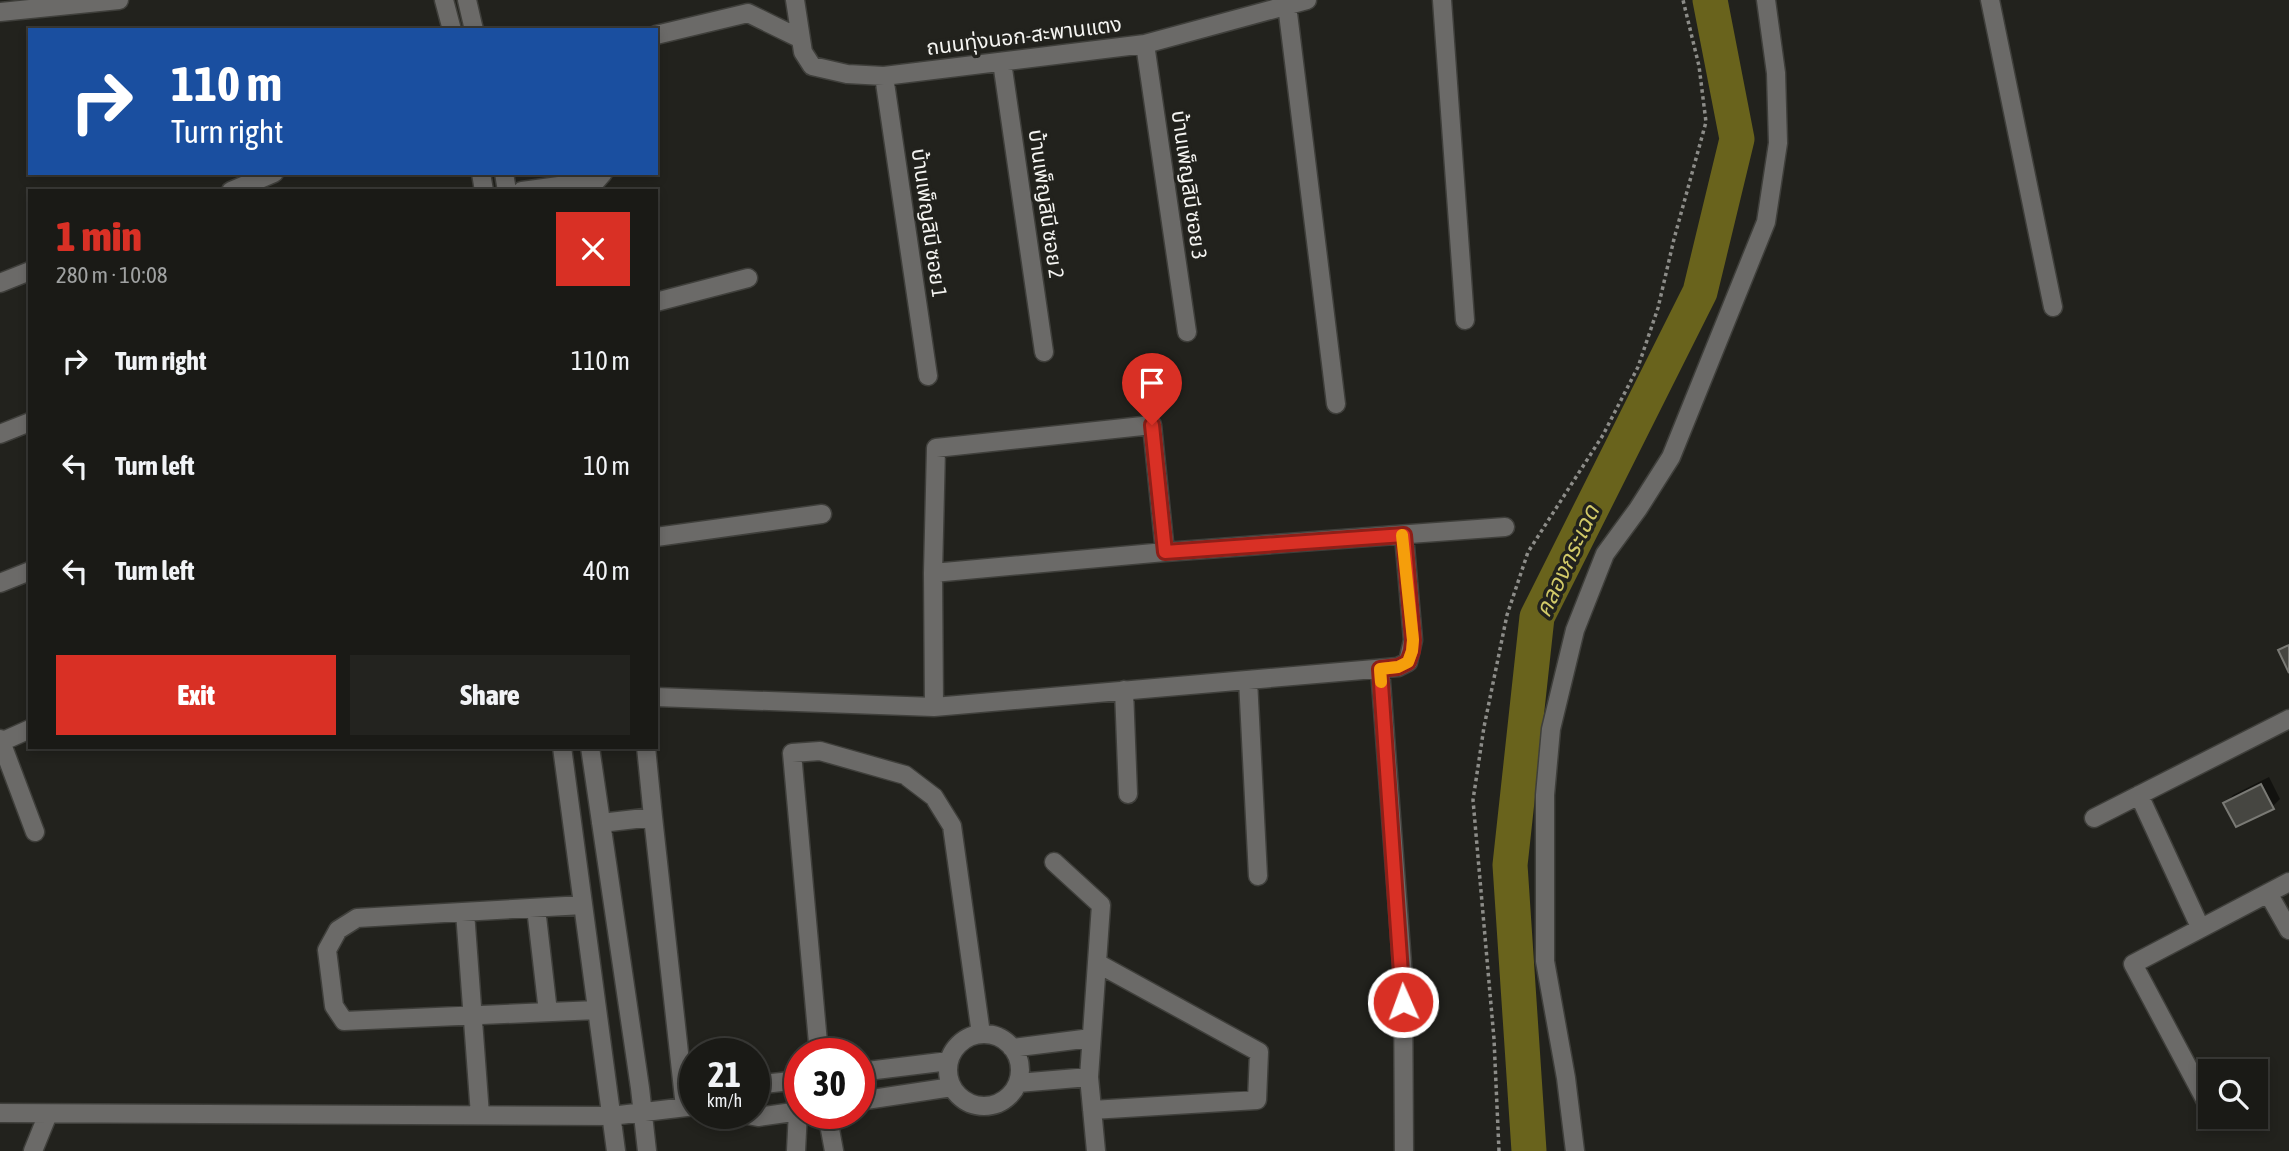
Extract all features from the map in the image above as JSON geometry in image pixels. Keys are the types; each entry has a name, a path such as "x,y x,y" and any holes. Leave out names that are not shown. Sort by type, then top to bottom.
{"street":[{"path":"0,12 119,0"},
{"path":"444,0 451,28"},
{"path":"467,0 474,28"},
{"name":"ถนนทุ่งนอก-สะพานแตง","path":"795,0 803,52 812,65 847,74 884,76 1145,44 1307,0"},
{"path":"1443,0 1465,320"},
{"path":"1575,1151 1566,1078 1545,961 1545,795 1551,729 1576,630 1605,554 1671,457 1766,222 1777,143 1776,72 1766,0"},
{"path":"1990,0 2053,307"},
{"path":"1287,5 1336,404"},
{"path":"658,34 752,7 801,38"},
{"name":"บ้านเพ็ญสินี ซอย 3","path":"1145,44 1187,332"},
{"name":"บ้านเพ็ญสินี ซอย 2","path":"1002,62 1044,352"},
{"name":"บ้านเพ็ญสินี ซอย 1","path":"884,76 928,376"},
{"path":"236,189 269,175"},
{"path":"527,189 551,180 596,181 601,175"},
{"path":"0,283 28,272"},
{"path":"658,301 748,278"},
{"path":"0,434 28,423"},
{"path":"934,707 936,448 1152,425 1165,552"},
{"path":"658,537 822,514"},
{"path":"933,573 1165,552 1505,527"},
{"path":"658,697 934,707 1398,667 1408,662 1413,640 1404,535"},
{"path":"0,583 28,572"},
{"path":"1380,669 1403,977 1404,1151"},
{"path":"1248,680 1258,876"},
{"path":"1124,690 1128,794"},
{"path":"2094,818 2289,719"},
{"path":"28,730 0,740 35,832"},
{"path":"562,749 616,1151"},
{"path":"590,749 648,1151"},
{"path":"646,749 681,1038"},
{"path":"818,1038 792,753 820,751 905,775 934,797 952,826 981,1034"},
{"path":"2139,795 2200,927"},
{"path":"601,823 653,817"},
{"path":"1054,862 1101,905 1089,1077 1096,1151"},
{"path":"2198,1086 2133,964 2289,882"},
{"path":"2268,893 2289,930"},
{"path":"583,905 357,918 338,930 327,950 334,1006 344,1021 597,1010"},
{"path":"536,908 548,1012"},
{"path":"465,912 480,1115"},
{"path":"1092,1110 1257,1100 1259,1052 1097,963"},
{"path":"981,1034 993,1035 1003,1040 1012,1048 1019,1065 1018,1083 1011,1094 990,1106 975,1105 962,1098 952,1087 947,1074 949,1061 956,1048 967,1038 981,1034"},
{"path":"1012,1048 1091,1038"},
{"path":"875,1070 949,1061"},
{"path":"1018,1083 1089,1077"},
{"path":"875,1099 952,1087"},
{"path":"0,1113 611,1116 679,1107"},
{"path":"33,1151 48,1114"},
{"path":"796,1151 798,1129"},
{"path":"830,1129 834,1151"}],"path":[{"path":"1499,1151 1494,1039 1473,800 1480,751 1507,615 1528,552 1603,435 1638,367 1658,308 1706,122 1699,66 1683,0"}],"building":[{"path":"2289,645 2289,673 2278,650"},
{"path":"2261,784 2274,809 2236,827 2223,803"}],"waterway":[{"name":"คลองกระเฉด","path":"1529,1151 1510,865 1537,617 1700,292 1737,139 1710,0"}],"slow traffic":[{"path":"1381,682 1380,669 1398,667 1408,662 1412,651 1402,535"}],"route":[{"path":"1152,425 1165,552 1404,535 1412,651 1408,662 1398,667 1380,669 1403,1002"}]}
